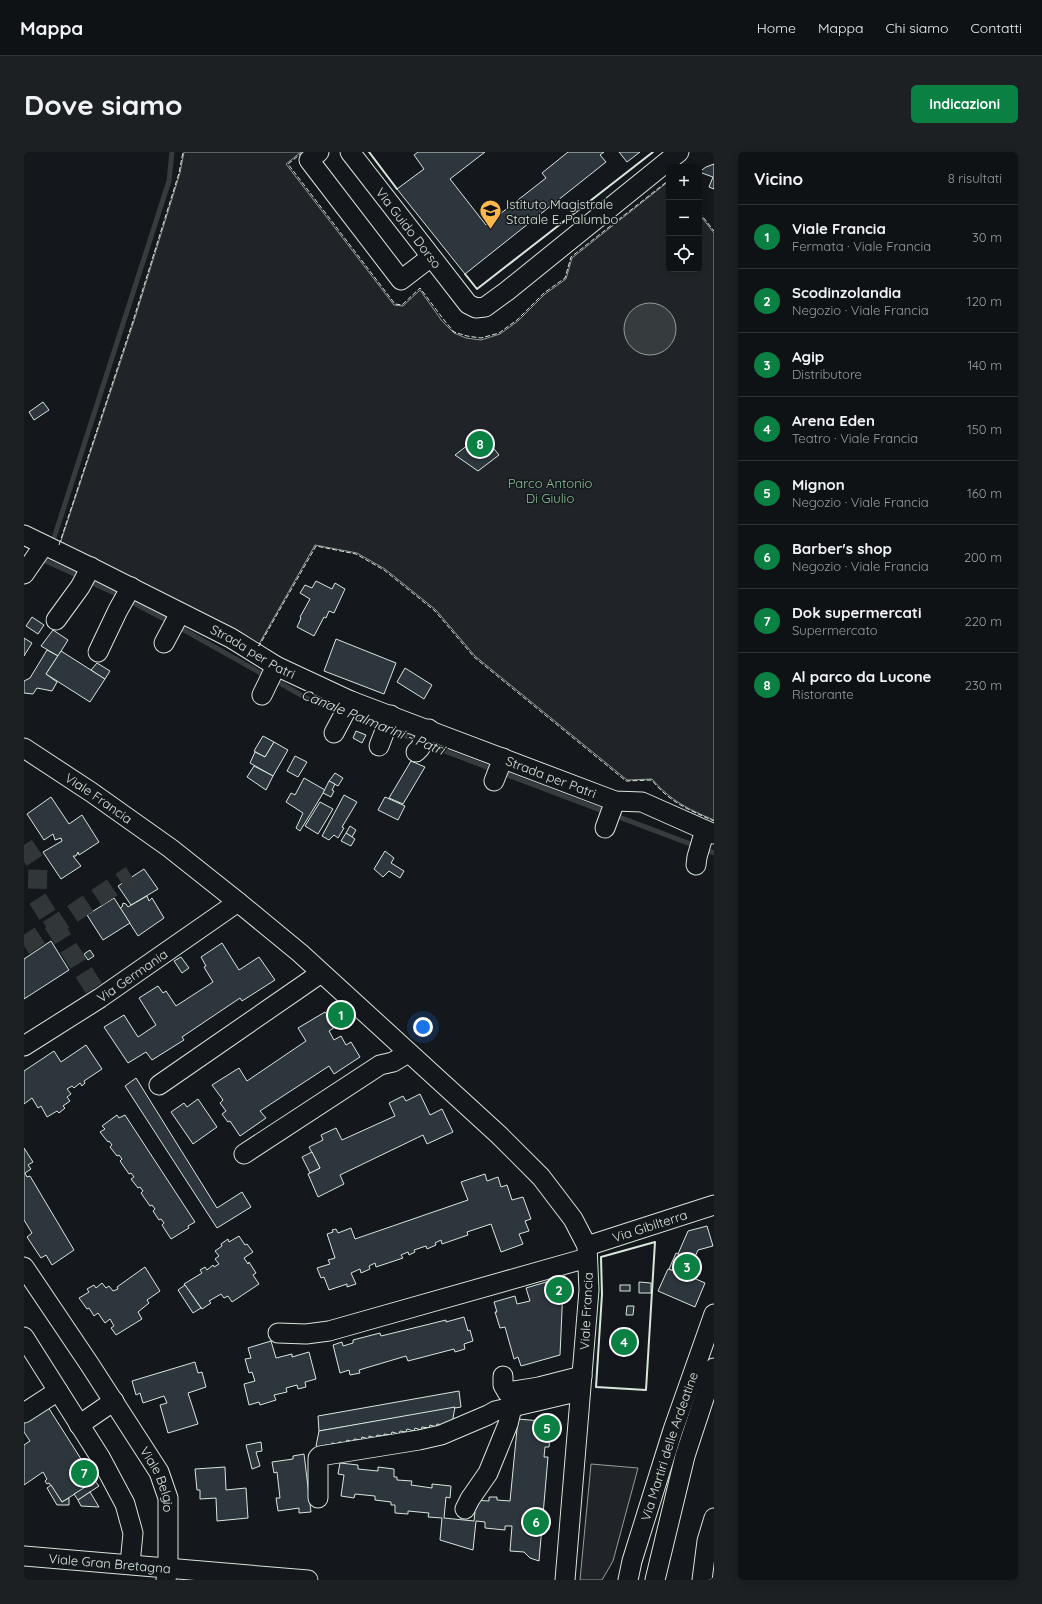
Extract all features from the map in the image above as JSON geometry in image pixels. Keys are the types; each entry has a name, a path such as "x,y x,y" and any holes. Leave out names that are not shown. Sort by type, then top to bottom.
{"street":[{"path":"319,152 309,160 401,280 431,257"},
{"name":"Via Guido Dorso","path":"350,152 468,304 476,308 485,307 507,291 679,152"},
{"name":"Strada per Patri","path":"24,535 35,558 129,590 179,615 231,638 269,679 344,715 385,730 423,741 503,758 610,814 642,802 703,845"},
{"path":"56,620 86,576"},
{"path":"98,652 129,590"},
{"path":"165,640 179,615"},
{"name":"Viale Francia","path":"24,748 91,792 170,848 238,902 321,973 499,1135 541,1176 573,1219 587,1252 589,1290 565,1580"},
{"path":"494,781 503,758"},
{"name":"Via Germania","path":"24,1046 100,998 238,902"},
{"path":"159,1085 321,973"},
{"path":"244,1154 380,1065 393,1062 408,1053"},
{"name":"Via Gibilterra","path":"278,1333 306,1334 329,1331 587,1252 714,1205"},
{"name":"Viale Belgio","path":"24,1267 159,1472 168,1498 167,1574"},
{"name":"Via Martiri delle Ardeatine","path":"628,1580 632,1561 673,1430 714,1314"},
{"path":"24,1337 100,1457 125,1504 133,1533 130,1564"},
{"name":"Via Martiri delle Ardeatine","path":"655,1580 685,1456 714,1368"},
{"path":"502,1376 503,1385 507,1392 539,1387 581,1384"},
{"path":"318,1498 318,1458 320,1456 441,1435 495,1411 581,1384"},
{"path":"24,1413 58,1392"},
{"path":"79,1425 114,1402"},
{"path":"465,1509 488,1473 508,1424 512,1406"},
{"path":"702,1580 707,1541 714,1518"},
{"name":"Viale Gran Bretagna","path":"24,1556 130,1564 167,1574 308,1580"},
{"path":"617,1580 632,1561"}],"green space":[{"name":"Parco Antonio Di Giulio","path":"184,152 301,152 286,164 394,305 403,306 420,290 442,321 454,333 466,338 481,340 500,334 518,321 545,294 566,279 572,258 666,183 666,272 702,272 702,218 714,233 714,820 680,804 659,787 652,779 627,780 475,656 436,610 385,569 357,553 315,545 259,644 60,544 134,321 180,173"},
{"path":"591,1464 638,1468 613,1561 602,1580 580,1580"}],"shaded area":[{"path":"650,303 660,305 668,311 674,319 676,329 674,339 668,347 660,353 650,355 640,353 632,347 626,339 624,329 626,319 632,311 640,305"}],"building":[{"path":"418,152 485,152 450,179 486,225 546,178 542,173 568,152 604,152 600,155 606,162 465,274 397,189 424,169 414,155"},
{"path":"619,152 640,152 627,162"},
{"path":"714,164 714,189 709,187 713,177 702,173 702,170"},
{"path":"43,402 49,410 34,420 29,412"},
{"path":"482,434 499,455 478,471 455,455"},
{"path":"316,581 332,589 335,583 345,589 334,613 329,611 326,618 324,617 314,636 297,627 301,618 300,617 310,599 300,593 305,585 312,588"},
{"path":"32,617 44,625 38,634 26,626"},
{"path":"53,630 68,640 58,656 41,646"},
{"path":"24,638 32,643 24,656"},
{"path":"336,639 396,663 384,694 324,671"},
{"path":"47,650 58,656 46,674 57,682 52,691 37,688 33,694 24,693 24,681 30,678"},
{"path":"61,651 105,679 90,702 46,674"},
{"path":"97,663 110,671 105,679 91,670"},
{"path":"405,668 432,685 424,699 397,682"},
{"path":"356,731 366,735 362,743 353,738"},
{"path":"263,736 274,742 265,757 254,751"},
{"path":"274,742 288,750 273,776 250,763 255,752 265,757"},
{"path":"295,756 307,762 298,777 287,771"},
{"path":"411,761 425,767 403,804 389,798"},
{"path":"254,766 273,776 266,790 247,777"},
{"path":"335,773 343,778 338,786 329,781"},
{"path":"304,778 325,790 300,831 296,828 303,813 286,802 291,793 295,795"},
{"path":"329,781 335,784 331,797 323,793"},
{"path":"344,795 357,802 342,827 344,828 338,838 334,835 329,840 322,836"},
{"path":"51,797 69,824 82,815 99,842 79,855 78,852 76,856 73,856 81,866 61,879 43,852 62,841 61,838 55,840 53,834 44,840 27,814"},
{"path":"385,797 405,806 398,820 378,810"},
{"path":"320,802 333,809 318,834 305,826"},
{"path":"350,826 356,830 352,837 346,833"},
{"path":"346,833 355,839 351,846 341,841"},
{"path":"385,851 394,858 391,863 404,871 400,878 389,871 383,877 374,869"},
{"path":"144,869 158,889 131,905 118,886"},
{"path":"147,896 149,901 152,898 164,918 138,936 120,908 122,907 123,903 128,907"},
{"path":"114,898 130,923 103,940 87,915"},
{"path":"51,941 69,970 24,999 24,959"},
{"path":"222,943 239,970 259,957 275,980 242,1001 240,998 182,1037 184,1040 152,1060 146,1052 128,1063 104,1027 124,1015 138,1037 156,1025 139,998 158,986 163,993 166,991 176,1006 213,982 204,967 206,966 201,957"},
{"path":"90,950 94,956 88,960 84,954"},
{"path":"181,957 189,968 182,973 174,961"},
{"path":"325,1012 335,1027 329,1031 334,1040 341,1036 346,1045 351,1042 360,1057 334,1074 329,1066 260,1111 266,1118 240,1136 230,1121 228,1122 222,1114 226,1111 220,1103 223,1100 212,1085 239,1068 247,1081 306,1041 298,1028"},
{"path":"86,1045 102,1069 84,1081 85,1083 82,1086 80,1083 74,1088 72,1086 67,1089 71,1094 67,1097 70,1101 63,1106 65,1108 59,1113 57,1111 47,1117 41,1106 38,1108 32,1098 24,1104 24,1071 54,1051 61,1062"},
{"path":"136,1078 217,1208 242,1192 251,1207 217,1228 125,1086"},
{"path":"420,1094 430,1115 442,1109 453,1132 427,1144 423,1135 340,1175 344,1184 318,1197 308,1174 320,1168 309,1147 323,1140 321,1135 336,1128 342,1140 395,1116 389,1103 403,1096 406,1101"},
{"path":"198,1099 217,1127 193,1144 171,1112 184,1103 187,1107"},
{"path":"117,1115 119,1118 125,1115 195,1222 188,1226 189,1228 171,1239 162,1225 164,1223 161,1219 159,1220 153,1211 155,1209 152,1205 150,1206 141,1193 143,1191 140,1187 138,1188 131,1179 134,1177 131,1173 129,1174 120,1161 122,1159 119,1155 117,1156 110,1147 112,1145 100,1132 105,1129 102,1126"},
{"path":"24,1148 33,1162 28,1165 31,1169 25,1173 27,1177 30,1176 74,1250 52,1265 46,1255 41,1258 27,1237 32,1233 24,1220"},
{"path":"312,1152 320,1168 310,1173 302,1157"},
{"path":"485,1174 487,1181 498,1177 501,1187 507,1185 512,1200 523,1197 531,1219 525,1221 529,1231 519,1234 523,1244 501,1252 491,1224 467,1232 468,1235 442,1244 441,1240 435,1243 436,1245 427,1249 426,1246 414,1250 415,1252 409,1255 408,1252 401,1255 403,1258 376,1267 375,1263 369,1266 370,1269 361,1273 360,1269 351,1273 356,1284 347,1287 347,1284 329,1290 324,1277 321,1278 317,1268 330,1264 328,1260 335,1258 327,1234 333,1232 332,1230 336,1229 338,1233 351,1228 355,1239 468,1200 461,1182"},
{"path":"707,1226 713,1246 698,1250 687,1275 705,1283 695,1307 658,1291 668,1269 674,1271 681,1255 678,1254 688,1231"},
{"path":"239,1236 245,1245 247,1244 253,1252 244,1258 248,1264 249,1262 256,1273 253,1275 259,1284 232,1302 228,1296 224,1298 221,1294 209,1301 211,1303 202,1309 184,1284 202,1273 200,1270 205,1267 207,1270 213,1265 214,1267 219,1264 215,1259 219,1256 215,1251 228,1239 229,1242"},
{"path":"676,1253 681,1255 674,1271 669,1269"},
{"path":"145,1267 160,1291 147,1300 149,1303 138,1312 142,1319 116,1335 111,1328 114,1326 110,1319 105,1323 98,1313 94,1316 89,1308 87,1309 79,1298 89,1292 87,1289 94,1285 96,1288 102,1283 106,1288 109,1286 113,1291 118,1289 117,1287"},
{"path":"553,1280 563,1288 560,1355 521,1366 518,1357 514,1359 505,1327 500,1328 495,1312 497,1312 494,1302 515,1296 517,1304 530,1301 526,1288"},
{"path":"639,1282 651,1283 651,1293 639,1293"},
{"path":"185,1285 201,1308 193,1313 178,1290"},
{"path":"620,1285 630,1285 630,1291 620,1291"},
{"path":"627,1306 634,1306 633,1315 626,1315"},
{"path":"464,1317 473,1341 464,1344 465,1349 455,1352 454,1349 408,1361 406,1356 359,1370 360,1373 350,1375 349,1370 340,1373 333,1345 342,1342 343,1346 353,1343 353,1340 380,1333 381,1336"},
{"path":"271,1341 276,1358 292,1354 292,1357 309,1352 316,1379 305,1382 306,1387 298,1389 297,1385 286,1388 287,1392 274,1395 276,1400 260,1405 259,1402 249,1405 244,1384 255,1381 252,1372 249,1373 245,1359 251,1358 248,1348"},
{"path":"195,1362 198,1373 202,1372 206,1387 188,1393 198,1424 168,1433 160,1405 167,1403 164,1396 143,1403 140,1393 136,1395 132,1381"},
{"path":"459,1391 461,1407 319,1431 318,1416"},
{"path":"48,1407 95,1481 62,1502 49,1483 47,1484 45,1481 47,1479 43,1472 24,1485 24,1445 30,1441 24,1432 24,1423"},
{"path":"455,1407 452,1424 437,1424 436,1427 430,1425 429,1428 422,1427 421,1430 415,1428 414,1431 407,1429 406,1432 400,1431 399,1434 392,1432 391,1435 377,1435 376,1438 369,1436 369,1439 362,1437 361,1440 354,1439 353,1442 347,1440 346,1443 339,1442 338,1444 332,1443 331,1446 325,1445 324,1448 316,1446 319,1431"},
{"path":"518,1419 552,1422 549,1447 545,1447 544,1457 548,1457 539,1561 530,1558 524,1552 510,1551 512,1526 505,1526 505,1530 485,1528 485,1522 476,1521 473,1550 440,1540 442,1518 428,1517 429,1513 408,1511 408,1514 395,1513 395,1505 391,1505 391,1502 375,1500 375,1496 355,1494 354,1498 341,1496 344,1475 338,1474 340,1463 358,1465 358,1469 378,1471 378,1467 394,1469 394,1477 397,1477 397,1480 412,1481 411,1485 432,1488 432,1484 451,1486 450,1498 446,1497 444,1518 474,1521 475,1512 472,1512 473,1500 489,1501 489,1497 497,1497 497,1500 510,1501"},
{"path":"261,1442 262,1451 256,1452 260,1466 252,1469 246,1445"},
{"path":"304,1454 311,1512 299,1513 299,1508 278,1511 276,1498 280,1498 277,1472 274,1473 272,1462 293,1459 293,1456"},
{"path":"225,1467 226,1490 246,1488 248,1518 217,1521 216,1498 200,1499 200,1490 197,1490 195,1469"},
{"path":"95,1481 99,1486 78,1500 74,1494"},
{"path":"51,1485 62,1502 69,1498 69,1505 57,1505 47,1488"},
{"path":"90,1492 99,1507 81,1506 78,1500"}],"waterway":[{"path":"54,538 169,181 172,152"},
{"name":"Canale Palmarini - Patri","path":"39,558 81,577"},
{"name":"Canale Palmarini - Patri","path":"88,581 121,596"},
{"name":"Canale Palmarini - Patri","path":"128,600 170,622"},
{"name":"Canale Palmarini - Patri","path":"177,626 266,676"},
{"name":"Canale Palmarini - Patri","path":"273,679 308,699 419,741"},
{"name":"Canale Palmarini - Patri","path":"426,744 714,853"}],"tunnel":[{"path":"24,845 38,866 37,898 100,998"},
{"path":"24,946 131,875"}],"fence":[{"path":"59,545 133,321 179,173 183,152"},
{"path":"303,152 288,164 395,304 402,305 420,288 454,332 481,338 499,333 517,320 544,293 565,278 571,257 666,182"},
{"path":"702,216 714,231"},
{"path":"258,645 259,646 316,546 356,554 384,570 435,611 474,657 626,781 652,780 672,800 714,821"}],"wall":[{"path":"369,152 397,189"},
{"path":"465,274 477,289 653,152"},
{"path":"655,1242 646,1390 596,1387 602,1294 601,1257 655,1242"}],"place":[{"name":"Istituto Magistrale Statale E. Palumbo","path":"491,230"},
{"name":"Al parco da Lucone","path":"480,444"},
{"name":"Viale Francia","path":"341,1015"},
{"name":"Agip","path":"687,1267"},
{"name":"Scodinzolandia","path":"559,1290"},
{"name":"Arena Eden","path":"624,1342"},
{"name":"Mignon","path":"547,1428"},
{"name":"Dok supermercati","path":"84,1473"},
{"name":"Barber's shop","path":"536,1522"}]}
